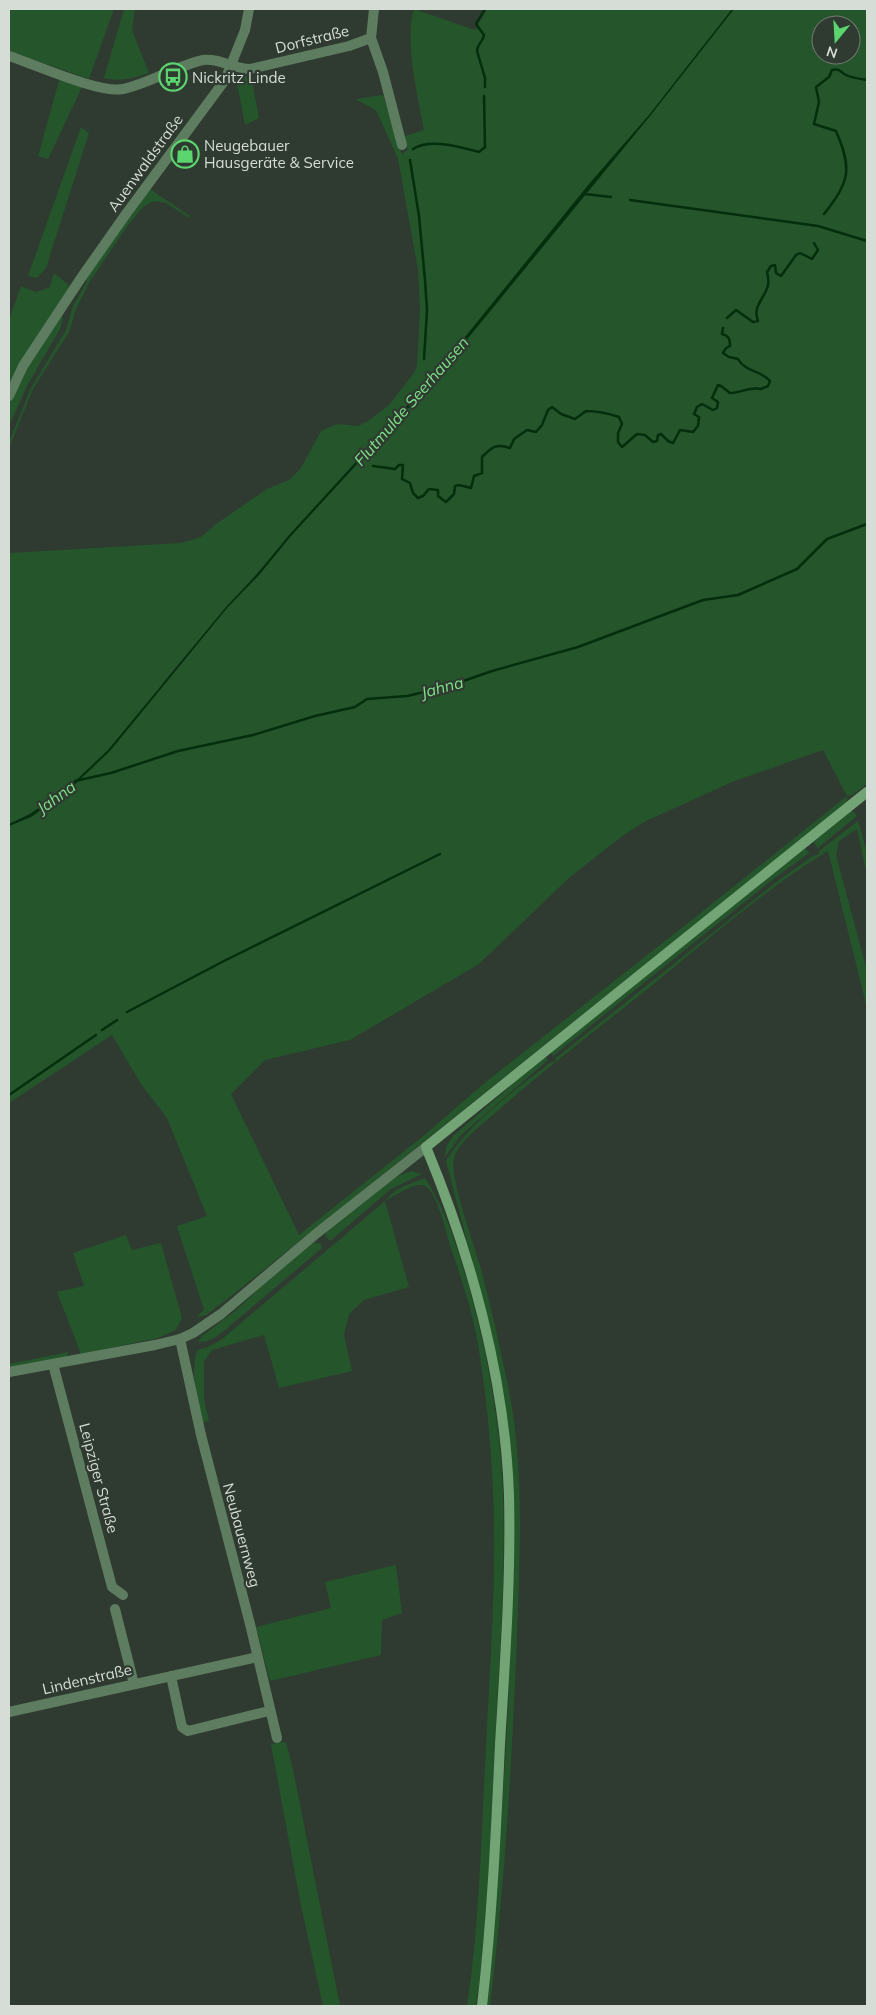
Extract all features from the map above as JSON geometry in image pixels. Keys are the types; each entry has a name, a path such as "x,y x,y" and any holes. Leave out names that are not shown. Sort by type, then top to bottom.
{"main road":[{"path":"482,2006 490,1941 508,1602 509,1496 498,1392 485,1331 449,1205 426,1147 867,792"}],"street":[{"name":"Auenwaldstraße","path":"9,396 23,366 82,277 218,90 231,66 245,30 250,9"},
{"name":"Dorfstraße","path":"231,66 250,69 350,46 371,38 374,9"},
{"path":"371,38 383,72 402,145"},
{"path":"9,56 88,84 113,90 132,86 203,60 211,59 231,66"},
{"path":"9,1372 180,1339 208,1324 317,1233 426,1147"},
{"name":"Neubauernweg","path":"180,1339 201,1435 258,1658 276,1738"},
{"name":"Leipziger Straße","path":"53,1364 112,1587 123,1595"},
{"path":"115,1609 134,1684"},
{"name":"Lindenstraße","path":"9,1712 258,1658"},
{"path":"171,1676 182,1727 188,1731 269,1711"}],"shaded area":[{"path":"9,9 114,9 89,79 9,51"},
{"path":"124,9 135,9 132,30 149,73 132,78 104,78"},
{"path":"414,9 475,30 487,9 867,9 867,784 852,795 847,796 847,802 799,841 226,1300 206,1315 196,1317 204,1310 177,1226 207,1216 167,1118 141,1084 112,1035 9,1103 9,826 31,817 70,789 68,787 30,814 9,824 9,553 181,543 201,537 216,524 267,489 289,480 301,468 321,431 337,424 358,426 368,421 389,405 414,373 417,366 420,309 418,270 398,159 376,110 355,99 383,95 402,154 408,149 402,137 424,130 413,69 410,36","holes":["426,385 427,387 291,536 259,575 227,608 163,686 162,684 226,608","823,750 847,796 487,1081 422,1137 299,1235 231,1094 265,1060 350,1040 479,964 570,877 625,834 644,822 732,782"]},
{"path":"251,75 259,118 245,125 236,78"},
{"path":"60,77 83,85 48,159 38,156"},
{"path":"81,127 89,133 46,268 37,278 28,276"},
{"path":"150,189 190,216 189,218 166,203 154,201 143,207 126,228 90,281 76,309 69,332 33,389 9,448 9,442 31,388 66,330 73,306 87,281 86,278"},
{"path":"54,273 70,286 9,387 9,320 21,286 35,292 49,288"},
{"path":"59,316 63,319 60,329 27,386 9,426 8,406 13,391 38,347"},
{"path":"851,811 857,816 818,848 813,842"},
{"path":"858,821 867,852 867,875 857,829 839,841 836,855 867,971 867,1008 828,851 776,886 726,924 544,1071 471,1134 461,1146 454,1159 455,1181 485,1283 507,1381 513,1412 519,1476 519,1572 510,1775 504,1868 495,1960 490,2006 486,2006 498,1878 508,1709 513,1555 492,1337 446,1161 467,1133 493,1108 555,1061 556,1058 775,883 813,856 819,854 819,851"},
{"path":"805,848 809,853 772,880 553,1056 550,1052"},
{"path":"545,1056 548,1060 461,1135 445,1157 446,1147 453,1136"},
{"path":"411,1171 422,1174 391,1189 330,1241 326,1237 325,1232 366,1198 389,1181"},
{"path":"425,1178 439,1203 455,1243 475,1310 487,1362 496,1415 502,1469 504,1527 502,1620 489,1876 476,2006 467,2006 475,1942 480,1877 493,1620 494,1524 486,1399 472,1318 443,1220 433,1195 429,1189 421,1185 410,1187 385,1201 393,1193 408,1184"},
{"path":"385,1201 409,1287 364,1300 349,1314 344,1335 352,1371 279,1388 264,1335 212,1350 204,1362 204,1399 209,1421 203,1422 194,1377 197,1350 206,1348 221,1340"},
{"path":"126,1235 132,1250 161,1243 182,1318 176,1330 158,1338 81,1354 57,1292 84,1286 73,1253"},
{"path":"312,1242 321,1244 322,1248 224,1331 209,1341 198,1342 202,1336 235,1311"},
{"path":"68,1352 67,1357 9,1368 9,1364"},
{"path":"396,1565 402,1613 382,1620 381,1655 270,1681 256,1627 331,1608 325,1582"},
{"path":"286,1742 340,2006 323,2006 300,1901 271,1744"}],"water":[{"path":"732,9 734,9 650,116 428,387 227,608 110,751 70,789 31,817 9,826 9,824 30,814 69,787 108,750 226,607 426,385 589,184 649,115"}],"waterway":[{"path":"485,9 476,24 484,35 477,51 485,78 485,87"},
{"path":"824,214 839,193 846,175 846,166 845,156 836,131 814,124 819,102 816,87 829,77 832,70 838,70 851,77 867,80"},
{"path":"413,149 428,144 436,144 479,152 485,147 484,96"},
{"path":"410,160 419,216 425,280 427,310 424,359"},
{"path":"585,194 611,197"},
{"path":"630,200 818,226 867,241"},
{"path":"727,318 736,310 753,322 758,321 758,306 766,290 768,282 767,272 771,266 775,265 776,273 781,276 796,255 800,253 812,259 818,250 814,243"},
{"name":"Flutmulde Seerhausen","path":"373,466 395,469 399,465 403,465 402,479 410,483 413,493 418,498 423,496 429,489 438,490 438,496 446,502 454,494 455,486 471,488 474,476 482,473 482,457 494,447 510,448 514,439 527,430 536,432 542,425 548,410 552,407 561,414 575,419 586,411 619,417 622,424 618,433 618,442 622,447 637,434 645,435 653,442 657,441 658,435 661,434 673,443 680,430 693,432 698,426 699,417 694,414 697,407 702,404 713,410 717,408 718,402 712,398 718,385 730,393 753,388 761,389 768,386 770,381 766,377 749,369 738,359 723,353 730,346 729,338 722,334 723,328"},
{"name":"Jahna","path":"75,781 111,773 178,751 253,735 315,716 355,707 367,699 407,696 446,687 492,671 578,647 703,600 738,595 797,569 827,539 867,524"},
{"path":"127,1012 222,962 440,854"},
{"path":"102,1030 117,1020"},
{"path":"9,1095 96,1035"}],"place":[{"name":"Nickritz Linde","path":"173,77"},
{"name":"Neugebauer Hausgeräte & Service","path":"185,154"}]}
